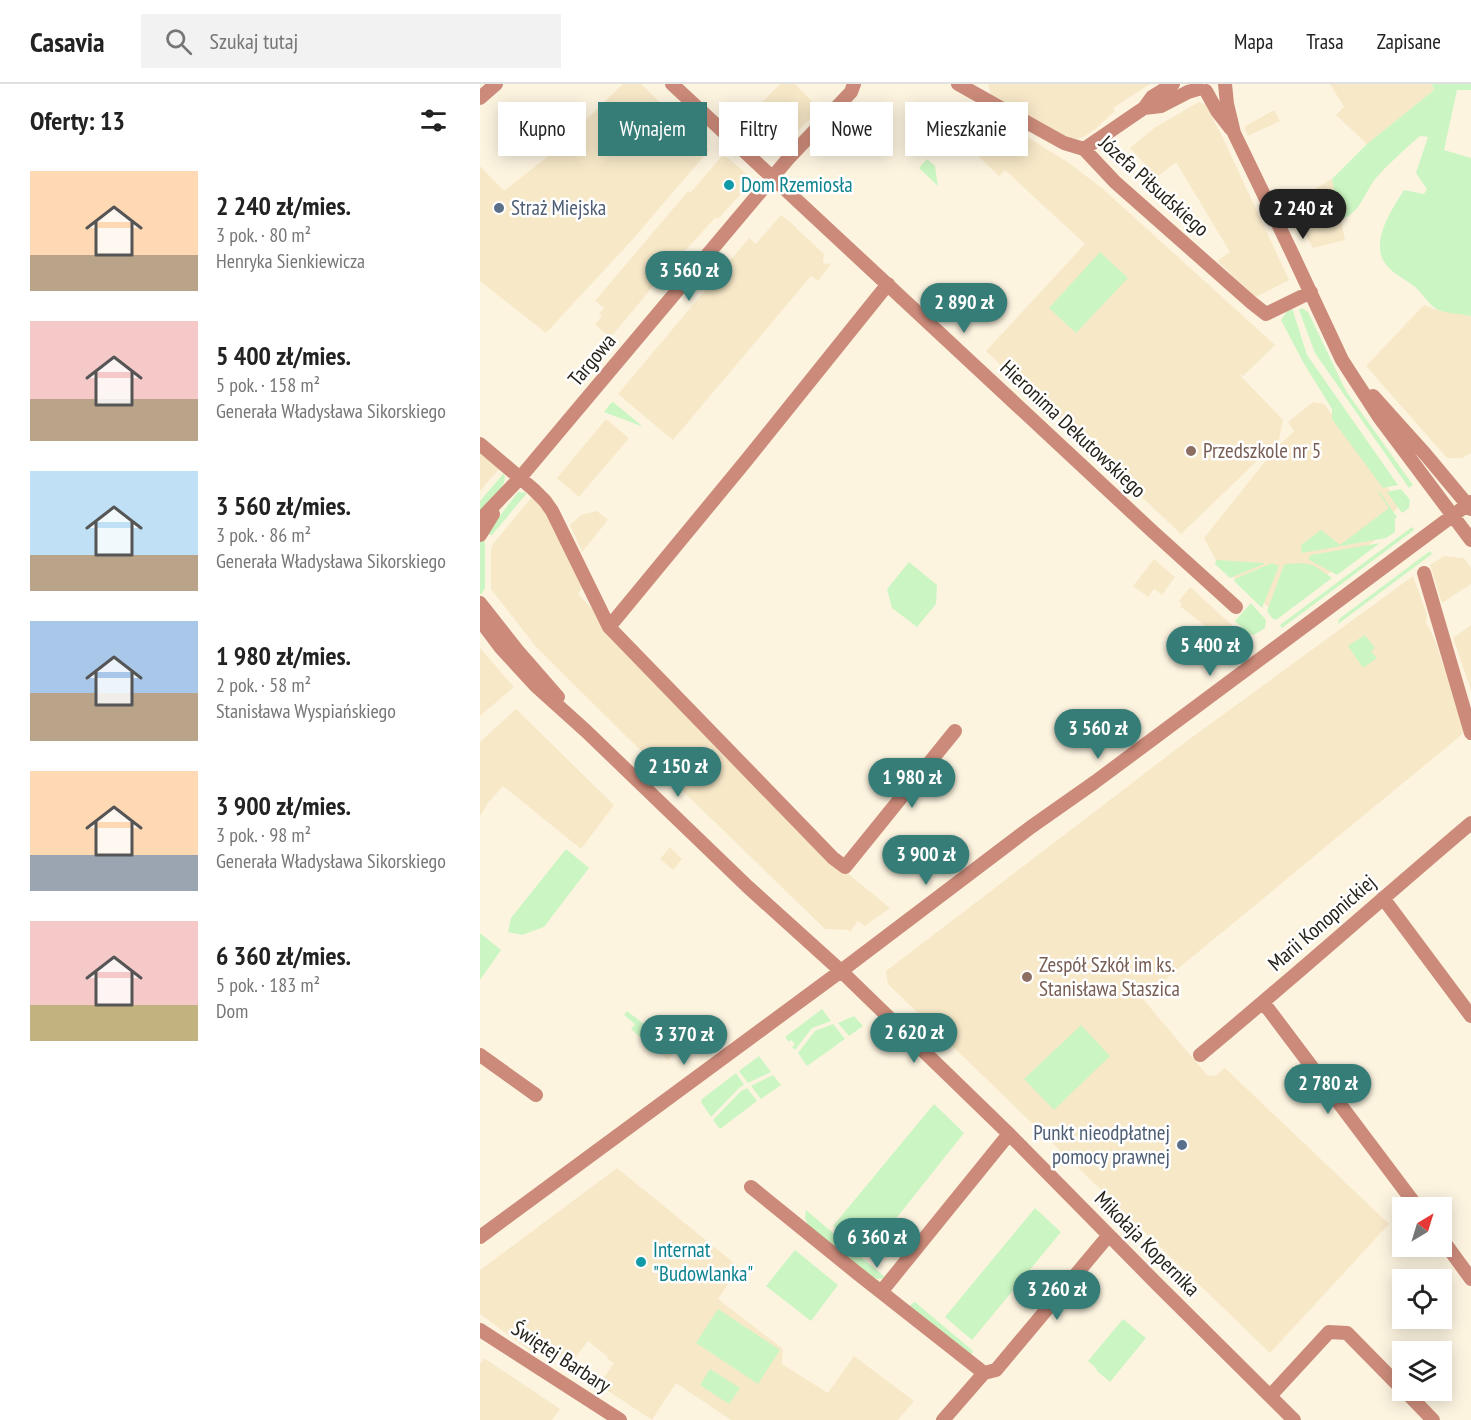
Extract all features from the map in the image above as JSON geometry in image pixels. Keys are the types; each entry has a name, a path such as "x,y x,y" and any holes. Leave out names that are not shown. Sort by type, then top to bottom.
{"street":[{"path":"480,98 496,84"},
{"name":"Hieronima Dekutowskiego","path":"672,84 1236,607"},
{"name":"Targowa","path":"480,520 519,479 787,160 853,88 867,84"},
{"name":"Józefa Piłsudskiego","path":"958,84 1064,143 1084,149 1115,182 1266,314 1311,292"},
{"path":"1084,149 1144,108 1152,97 1173,84"},
{"path":"1144,108 1161,106 1199,88 1216,89 1224,84 1234,134"},
{"path":"1199,88 1234,134 1342,360 1379,417 1471,540"},
{"path":"609,627 888,284"},
{"path":"480,1237 841,971 1030,826 1095,782 1452,516 1470,505 1342,360"},
{"path":"480,444 545,501 609,627 825,850 845,867 955,731"},
{"name":"Targowa","path":"480,535 507,492"},
{"path":"1424,573 1471,733"},
{"path":"480,603 586,731"},
{"path":"480,620 501,648 536,686 586,731"},
{"name":"Mikołaja Kopernika","path":"586,731 748,887 841,971 1009,1134 1294,1420"},
{"name":"Marii Konopnickiej","path":"1200,1055 1471,823"},
{"path":"1383,898 1471,1016"},
{"path":"1263,1002 1410,1197"},
{"path":"480,1055 536,1095"},
{"path":"881,1292 1009,1134"},
{"path":"751,1187 984,1373"},
{"path":"943,1420 984,1373 996,1370 1109,1235"},
{"path":"1452,1253 1471,1279"},
{"name":"Świętej Barbary","path":"480,1330 620,1420"},
{"path":"1270,1396 1329,1332 1347,1333 1392,1379"},
{"path":"1414,1401 1432,1420"}],"shaded area":[{"path":"623,84 641,84 660,102 604,102"},
{"path":"780,84 795,84 813,102 810,102 810,119 798,131 798,102 762,102"},
{"path":"988,84 1150,84 1113,108 1115,111 1094,130 1078,139 1069,138 1028,115 1028,102 1005,102 991,94"},
{"path":"1330,84 1432,84 1434,90 1367,144 1336,115 1344,107"},
{"path":"1199,102 1205,104 1222,136 1289,280 1256,297 1217,261 1230,252 1176,162 1157,177 1130,148 1154,128"},
{"path":"598,108 598,156 704,156 633,239 546,333 480,281 480,166 504,191 548,156 586,156 586,120"},
{"path":"1274,110 1280,121 1248,136 1244,127"},
{"path":"1028,138 1069,163 1103,189 1275,345 1243,376 1238,373 1283,420 1279,440 1181,534 986,351 1085,244 1005,170 999,176 978,156 1028,156"},
{"path":"722,156 728,158 750,177 750,184 718,219 716,217 681,253 610,338 595,324 602,316 599,314 604,308 595,301 688,191 690,193"},
{"path":"1332,179 1345,240 1313,248 1289,204"},
{"path":"781,215 824,254 823,262 826,265 831,264 818,281 811,276 673,440 618,394 749,238 756,244"},
{"path":"1424,305 1436,310 1471,316 1471,453 1462,458 1447,458 1366,366"},
{"path":"1313,402 1324,404 1398,501 1397,509 1384,520 1383,535 1274,612 1218,564 1204,538 1275,449 1294,431 1288,422"},
{"path":"606,419 629,438 579,497 557,478"},
{"path":"480,452 499,469 480,491"},
{"path":"532,497 547,511 582,588 578,594 841,868 890,908 865,926 858,921 850,932 825,929 536,647 491,589 493,544"},
{"path":"597,511 608,520 582,552 570,525 581,515"},
{"path":"1444,556 1464,558 1471,568 1471,584 1442,603 1430,565"},
{"path":"1154,559 1175,577 1162,595 1154,589 1148,597 1133,586"},
{"path":"1413,576 1427,614 1426,622 1435,640 1465,732 1143,999 1207,1075 1215,1076 1225,1068 1389,1224 1270,1353 888,984 886,971 1191,738"},
{"path":"1190,587 1234,627 1226,635 1220,638 1180,606 1182,604 1179,601"},
{"path":"1471,625 1471,690 1453,638"},
{"path":"480,648 514,687 480,716"},
{"path":"516,709 614,805 581,849 503,786 480,816 480,742"},
{"path":"670,847 682,859 673,870 660,859"},
{"path":"652,1032 655,1034 658,1032 676,1047 668,1060 645,1041"},
{"path":"617,1168 739,1267 718,1299 783,1349 782,1364 828,1393 854,1356 914,1401 898,1420 731,1420 676,1383 652,1420 599,1385 614,1363 588,1341 569,1366 540,1346 533,1353 480,1314 480,1270"},
{"path":"484,1358 560,1409 552,1420 480,1420 480,1364"}],"green space":[{"path":"1432,84 1471,84 1471,90 1457,90 1444,150 1471,158 1471,316 1435,308 1415,287 1389,268 1380,251 1385,223 1404,190 1424,194 1427,189 1416,173 1428,137 1420,136 1397,157 1376,178 1358,207 1340,220 1332,179 1367,144 1434,90"},
{"path":"927,159 935,166 938,186 919,168"},
{"path":"1100,252 1128,278 1076,333 1049,308"},
{"path":"1292,308 1307,355 1398,485 1383,488 1332,419 1332,409 1281,320"},
{"path":"1302,308 1308,312 1346,391 1413,485 1409,488 1315,353 1299,310"},
{"path":"613,402 641,425 641,426 604,412"},
{"path":"504,473 505,478 501,489 480,511 480,501"},
{"path":"1401,489 1410,500 1409,508 1402,513 1387,492"},
{"path":"1379,491 1397,517 1395,532 1386,538 1302,553 1301,545 1321,530 1340,545 1389,508"},
{"path":"518,492 527,493 492,535 489,535 487,533"},
{"path":"1412,527 1414,530 1282,628 1280,625"},
{"path":"482,539 485,543 485,587 480,595 480,542"},
{"path":"1380,543 1337,575 1308,559 1311,555"},
{"path":"1430,551 1432,554 1338,624 1339,619"},
{"path":"1216,560 1264,564 1230,578 1215,564"},
{"path":"909,562 937,585 936,604 917,627 892,608 887,589"},
{"path":"1272,563 1279,566 1262,608 1234,581"},
{"path":"1300,563 1313,565 1332,578 1276,620 1267,611 1284,565"},
{"path":"1251,603 1266,620 1265,628 1254,635 1249,634 1235,621"},
{"path":"1365,635 1375,648 1371,651 1377,658 1363,668 1348,646"},
{"path":"566,849 589,868 544,927 522,935 508,932 511,918"},
{"path":"480,933 501,950 480,980"},
{"path":"822,1009 831,1021 812,1028 795,1050 792,1047 795,1044 791,1040 789,1042 785,1037"},
{"path":"627,1011 644,1024 648,1019 648,1027 641,1038 631,1029 635,1024 624,1015"},
{"path":"854,1016 863,1026 849,1036 838,1023"},
{"path":"833,1024 845,1039 807,1066 798,1053 815,1031"},
{"path":"1081,1025 1110,1056 1054,1110 1024,1079"},
{"path":"759,1056 771,1072 748,1083 739,1071"},
{"path":"736,1073 744,1085 711,1117 701,1102 702,1099"},
{"path":"773,1075 781,1085 761,1099 751,1086"},
{"path":"747,1088 757,1101 720,1129 713,1120 741,1091"},
{"path":"934,1104 964,1133 867,1255 833,1226"},
{"path":"1035,1208 1061,1232 972,1340 945,1317"},
{"path":"806,1210 886,1278 871,1277 808,1226 805,1218"},
{"path":"795,1250 838,1285 811,1321 766,1286"},
{"path":"914,1302 973,1352 970,1355 910,1306"},
{"path":"718,1309 780,1350 758,1384 696,1343"},
{"path":"1123,1319 1146,1338 1110,1382 1088,1361"},
{"path":"710,1369 740,1388 729,1404 700,1385"}],"place":[{"name":"Dom Rzemiosła","path":"729,185"},
{"name":"Straż Miejska","path":"499,208"},
{"name":"Przedszkole nr 5","path":"1191,451"},
{"name":"Zespół Szkół im ks. Stanisława Staszica","path":"1027,977"},
{"name":"Punkt nieodpłatnej pomocy prawnej","path":"1182,1145"},
{"name":"Internat \"Budowlanka\"","path":"641,1262"}]}
